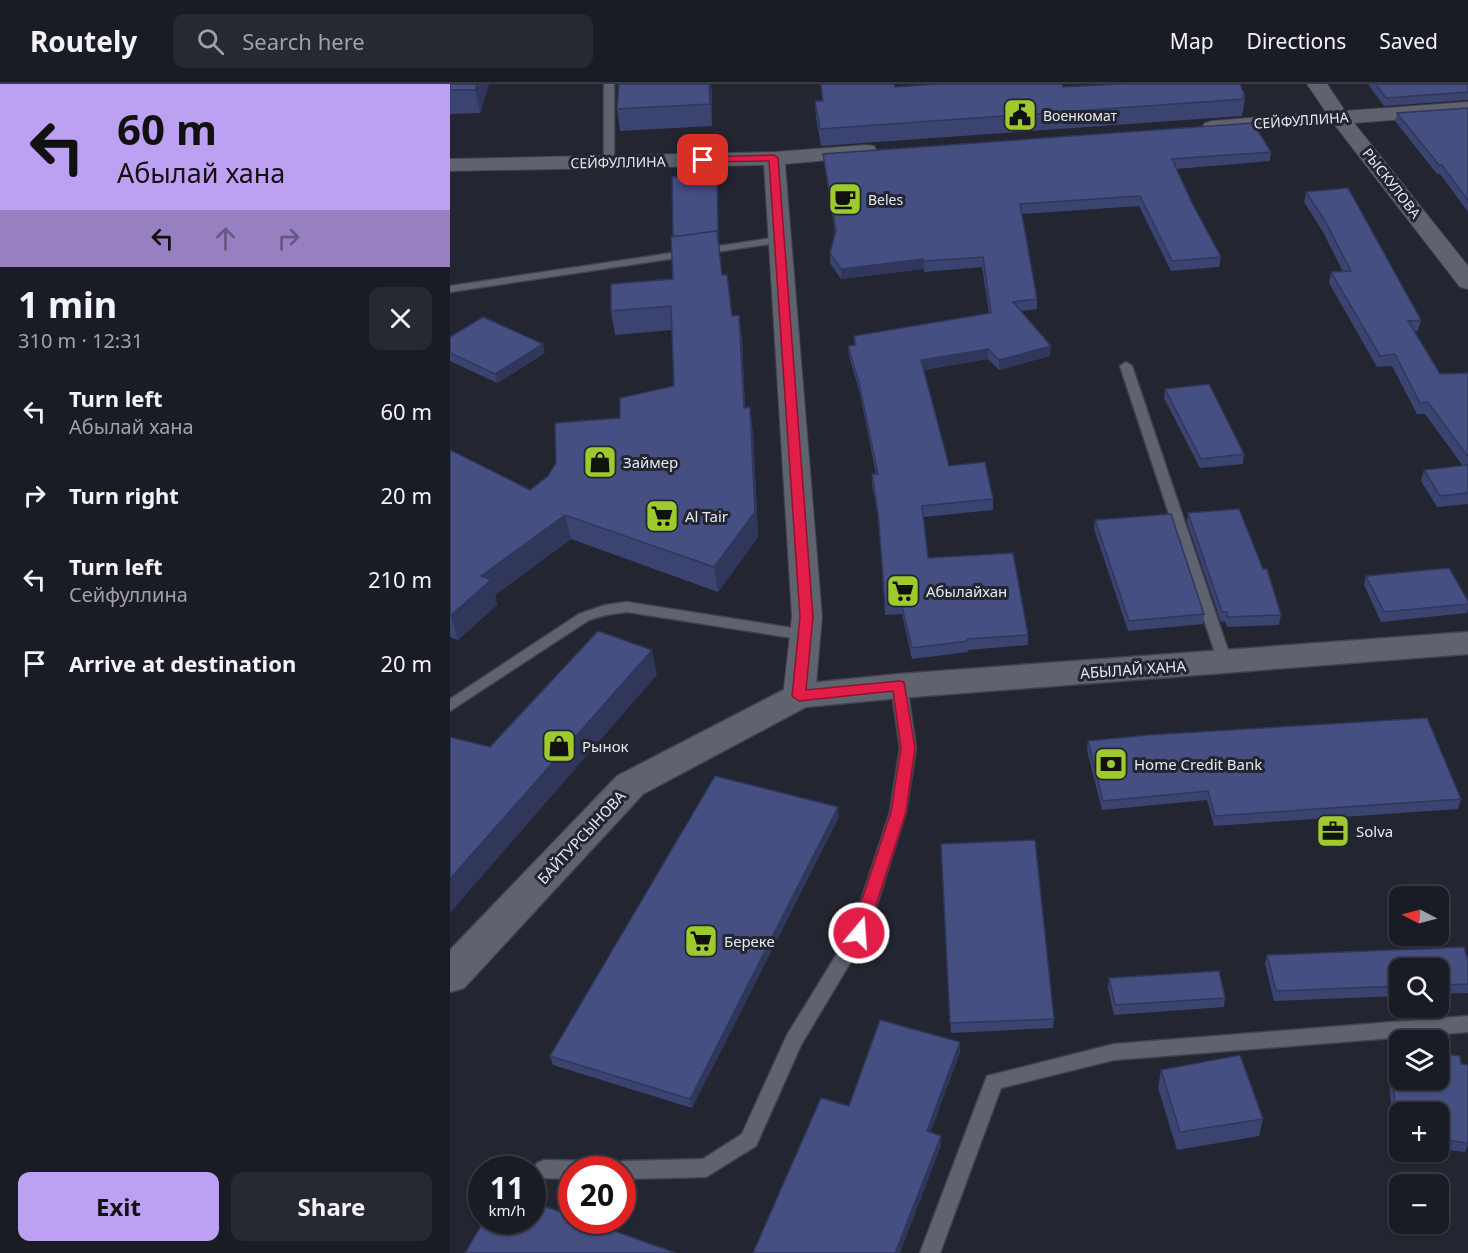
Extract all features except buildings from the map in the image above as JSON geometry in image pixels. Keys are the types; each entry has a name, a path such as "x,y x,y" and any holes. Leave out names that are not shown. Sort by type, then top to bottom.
{"main road":[{"name":"АБЫЛАЙ ХАНА","path":"799,696 899,686 1468,643"},
{"name":"БАЙТУРСЫНОВА","path":"450,976 630,785 799,696"}],"street":[{"name":"РЫСКУЛОВА","path":"1317,84 1340,118 1468,282"},
{"name":"СЕЙФУЛЛИНА","path":"1186,129 1468,108"},
{"name":"СЕЙФУЛЛИНА","path":"450,165 774,158 892,150"},
{"path":"774,158 807,617 799,696"}],"lane":[{"path":"609,84 609,162"},
{"path":"450,289 779,240"},
{"path":"1126,366 1225,662"},
{"path":"450,706 584,617 605,610 627,607 805,635"},
{"path":"636,1170 706,1168 749,1140 794,1041 859,933 898,812 908,748 899,686"},
{"path":"930,1253 994,1082 1114,1052 1468,1024"}],"place":[{"name":"Военкомат","path":"1020,115"},
{"name":"Beles","path":"845,199"},
{"name":"Займер","path":"600,462"},
{"name":"Al Tair","path":"662,516"},
{"name":"Абылайхан","path":"903,591"},
{"name":"Рынок","path":"559,746"},
{"name":"Home Credit Bank","path":"1111,764"},
{"name":"Solva","path":"1333,831"},
{"name":"Береке","path":"701,941"}],"route":[{"path":"703,160 774,158 807,617 799,696 899,686 908,748 898,812 859,933"}]}
